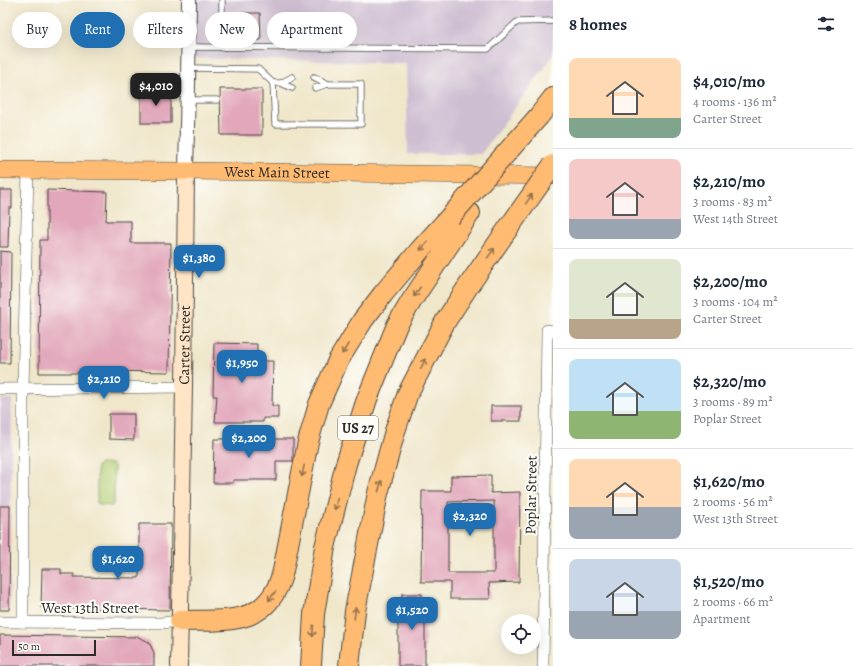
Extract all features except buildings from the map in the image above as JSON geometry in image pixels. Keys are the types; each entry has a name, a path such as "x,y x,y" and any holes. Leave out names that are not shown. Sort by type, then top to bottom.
{"highway":[{"name":"US 27","path":"311,666 314,614 326,547 346,464 370,393 397,325 470,213 553,98"},
{"path":"180,621 227,620 244,617 259,610 272,597 277,589 283,571 308,442 319,404 338,361 363,320 383,294 539,116"},
{"name":"US 27","path":"349,666 355,611 378,493 395,431 408,393 445,322 553,165"}],"main road":[{"name":"West Main Street","path":"0,170 553,176"},
{"name":"Carter Street","path":"179,666 186,171"}],"street":[{"name":"Carter Street","path":"189,0 189,12"},
{"name":"Carter Street","path":"186,171 188,48"},
{"path":"23,622 23,389 28,171"},
{"name":"Poplar Street","path":"544,666 549,623 550,427 547,330 553,330"},
{"path":"0,389 184,387"},
{"name":"West 13th Street","path":"0,622 161,623 180,621"}],"lane":[{"path":"222,0 222,12"},
{"path":"222,48 488,49 517,22 553,21"},
{"path":"188,68 258,70 273,83 281,83 292,88"},
{"path":"281,83 292,77"},
{"path":"314,77 328,84"},
{"path":"273,83 275,124 361,124 361,84 328,84 315,88"},
{"path":"188,100 217,100"}],"shaded area":[{"path":"189,0 553,0 553,56 481,154 408,154 406,63 188,58 188,48 197,48 197,12 189,12"},
{"path":"0,399 12,399 9,610 0,610"}],"green space":[{"path":"100,464 112,464 114,466 114,499 112,506 99,505 97,503 97,466"}]}
